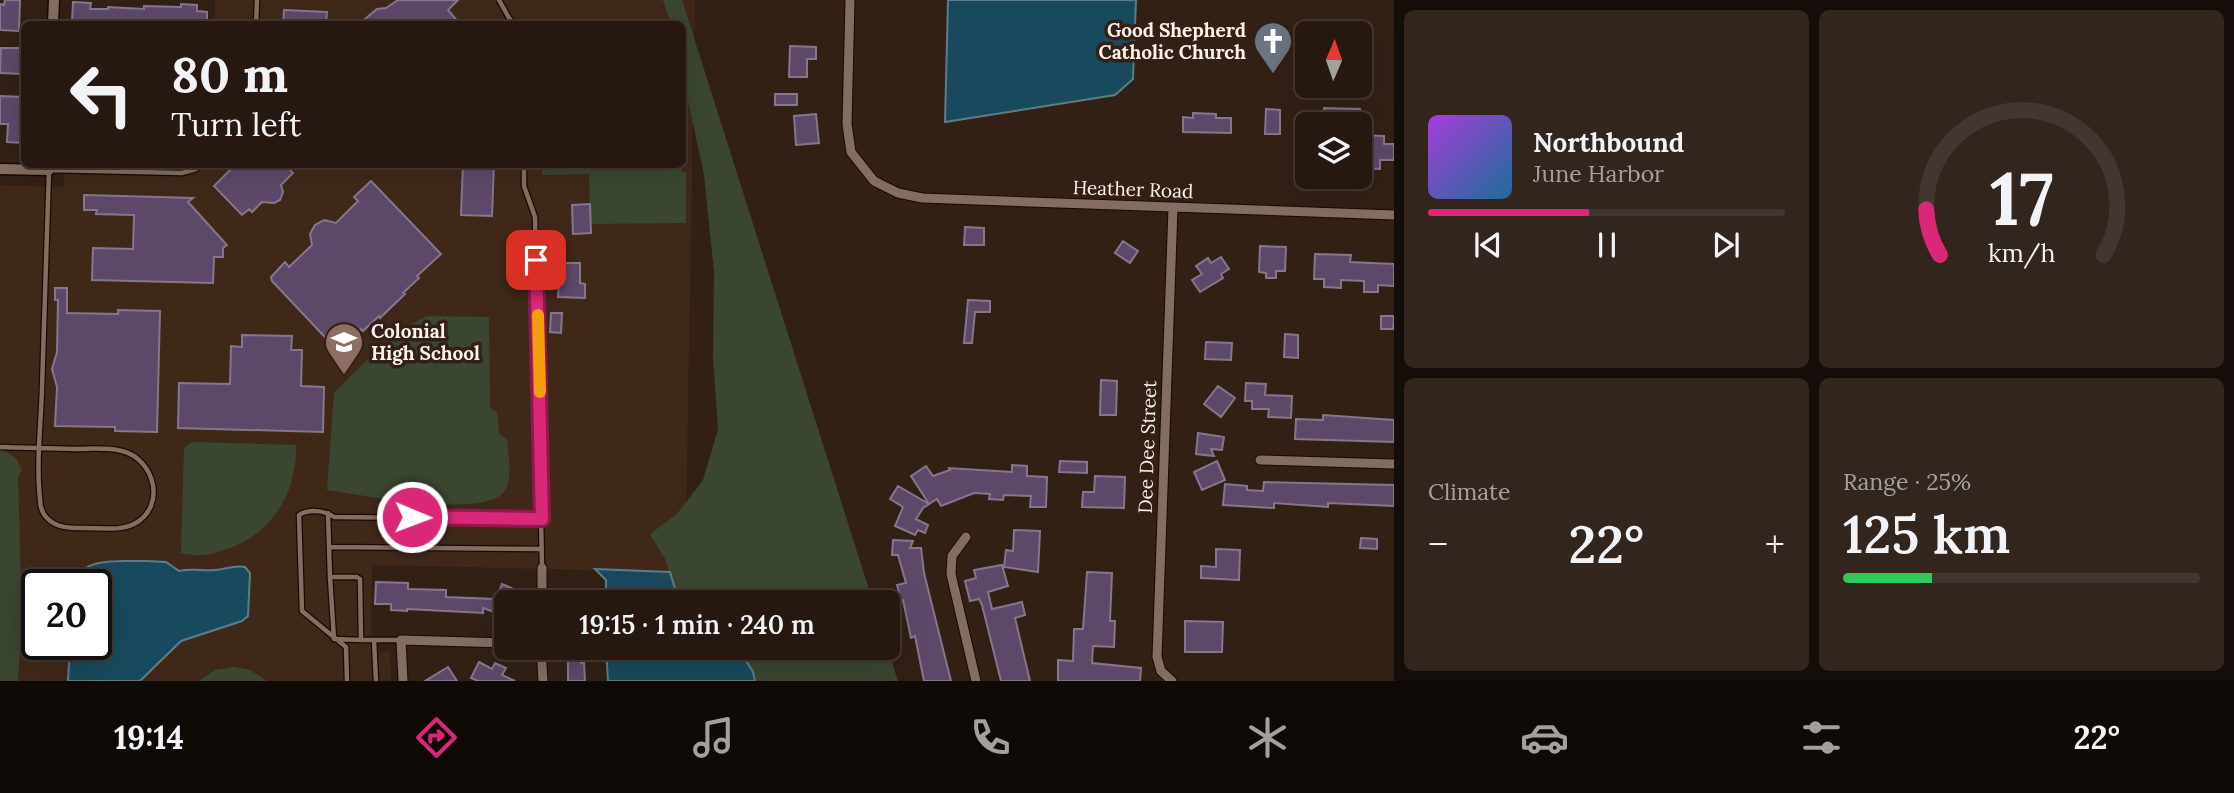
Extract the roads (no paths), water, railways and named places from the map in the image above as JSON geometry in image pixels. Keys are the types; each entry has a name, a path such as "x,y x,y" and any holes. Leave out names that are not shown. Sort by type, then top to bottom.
{"street":[{"path":"53,21 54,0"},
{"name":"Heather Road","path":"850,0 847,124 851,152 874,181 898,193 922,198 1394,215"},
{"path":"0,169 24,168"},
{"name":"Dee Dee Street","path":"1172,681 1161,671 1157,657 1173,208"},
{"path":"1260,460 1394,464"},
{"path":"966,537 952,556 951,574 976,681"},
{"path":"542,568 542,590"},
{"path":"403,681 401,640 494,643"},
{"path":"542,660 543,681"}],"lane":[{"path":"257,0 257,21"},
{"path":"499,0 512,21"},
{"path":"0,447 40,448 103,449 133,454 151,475 153,497 149,510 141,520 119,528 60,526 49,521 41,511 40,448 49,168"},
{"path":"58,168 182,173 197,168"},
{"path":"524,168 524,186 535,217 542,568"},
{"path":"347,681 346,647 302,611 299,515 305,512 328,512 334,517 542,519"},
{"path":"328,512 334,639"},
{"path":"329,547 542,549"},
{"path":"330,578 360,579 361,640"},
{"path":"334,639 401,640"},
{"path":"374,640 376,681"}],"water":[{"path":"948,0 1136,0 1133,79 1115,95 945,122"},
{"path":"115,561 166,562 179,571 245,567 250,573 248,616 242,621 181,641 140,681 68,681 69,660 112,660 112,569 84,569 94,564"},
{"path":"595,569 670,572 675,590 606,590 606,580"},
{"path":"607,660 746,660 755,681 608,681"}],"place":[{"name":"Good Shepherd Catholic Church","path":"1273,75"},
{"name":"Colonial High School","path":"344,376"}]}
